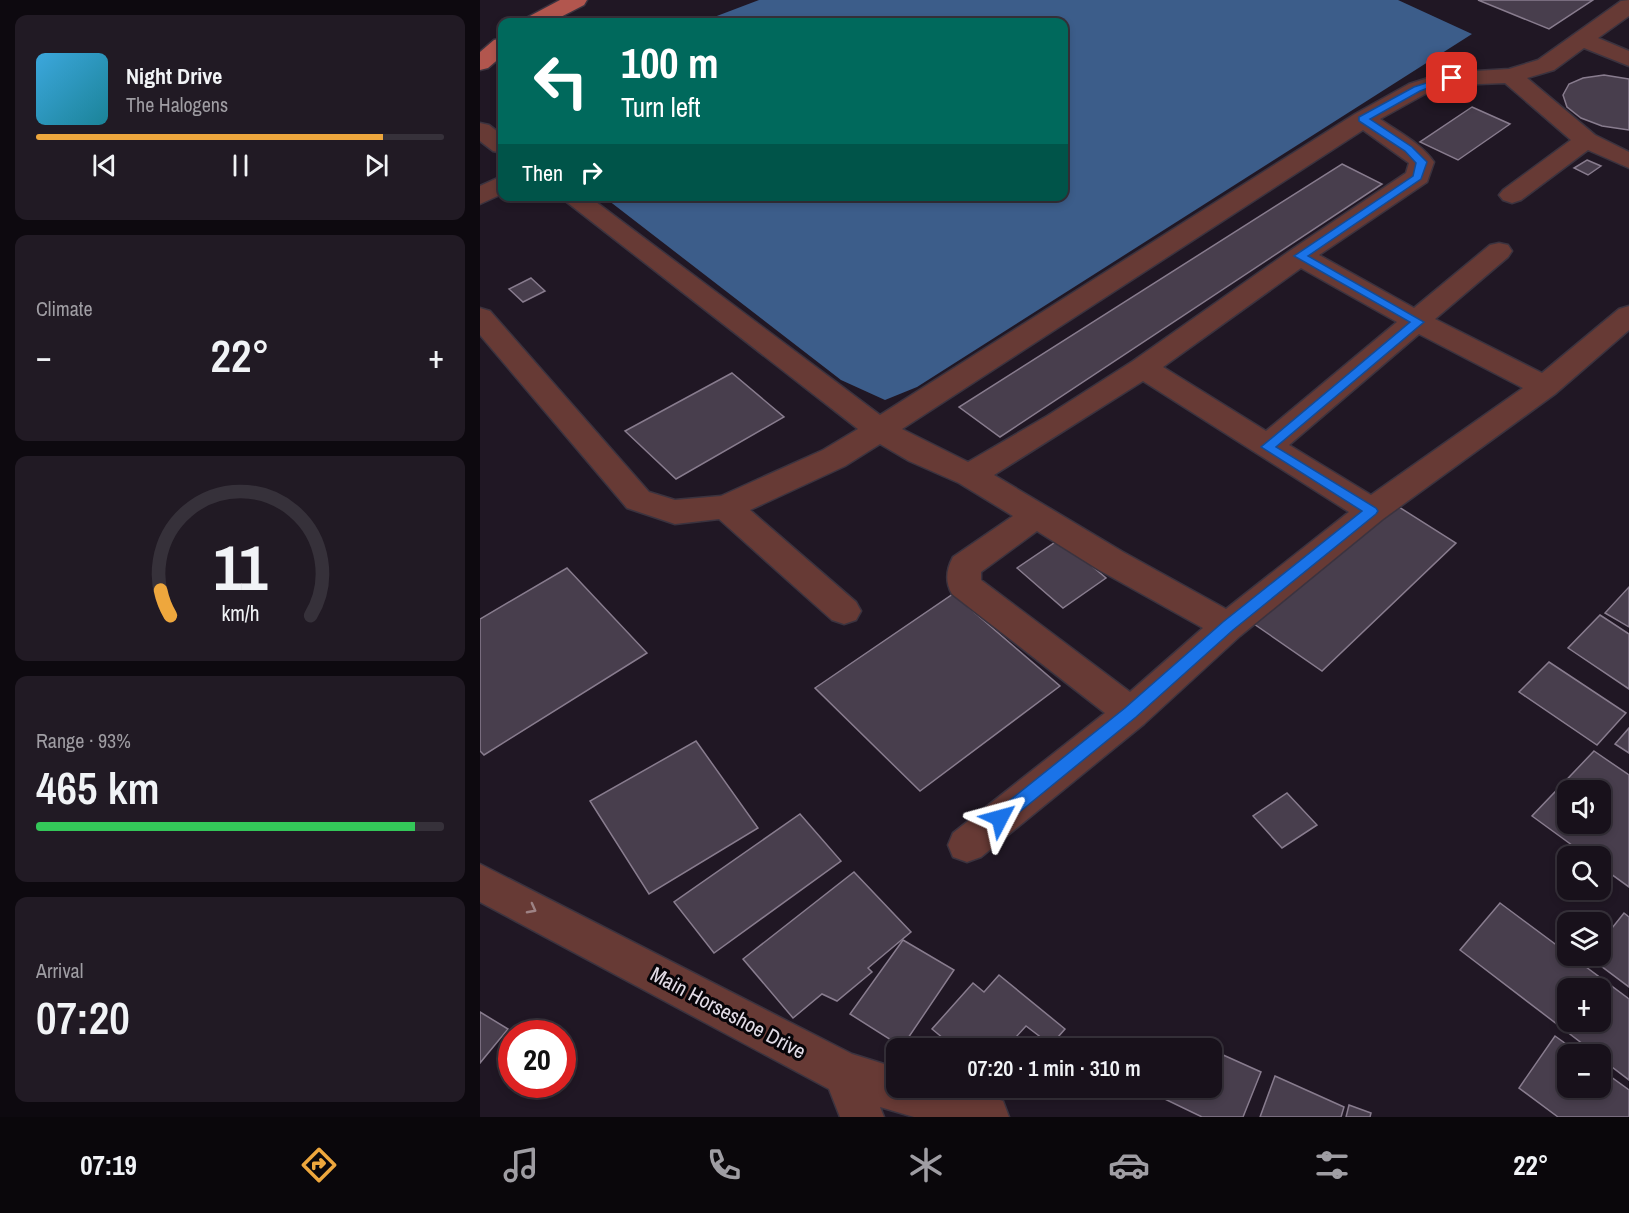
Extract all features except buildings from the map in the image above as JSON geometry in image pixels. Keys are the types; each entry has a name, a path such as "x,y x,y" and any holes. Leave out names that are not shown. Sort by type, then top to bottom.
{"main road":[{"path":"543,18 576,0"},
{"path":"480,63 498,48"}],"street":[{"path":"480,317 638,500 675,512 726,507 834,458 1363,119 1417,89 1452,78 1511,76 1546,65 1629,6"},
{"path":"1582,39 1629,59"},
{"path":"1511,76 1586,140 1629,161"},
{"path":"970,475 1058,423 1143,368 1300,256 1418,177 1422,162 1408,149 1363,119"},
{"path":"480,130 498,143"},
{"path":"1512,195 1586,140"},
{"path":"480,196 498,186"},
{"path":"578,201 879,430 920,453 970,475 1036,516 1228,626"},
{"path":"1267,447 1418,322 1499,251"},
{"path":"1300,256 1418,322 1545,387"},
{"path":"967,845 1131,713 1228,626 1372,511 1545,387 1629,315"},
{"path":"1143,368 1372,511"},
{"path":"726,507 844,610"},
{"path":"1036,516 965,566 964,585 1131,713"},
{"name":"Main Horseshoe Drive","path":"480,882 845,1074 987,1117"},
{"path":"845,1074 862,1117"}],"water":[{"path":"759,0 1398,0 1472,34 917,387 885,400 841,380 609,201 1068,201 1068,18 712,18"}],"route":[{"path":"1000,818 1131,713 1228,626 1372,511 1267,447 1418,322 1300,256 1418,177 1422,162 1408,149 1363,119 1417,89 1452,78"}]}
